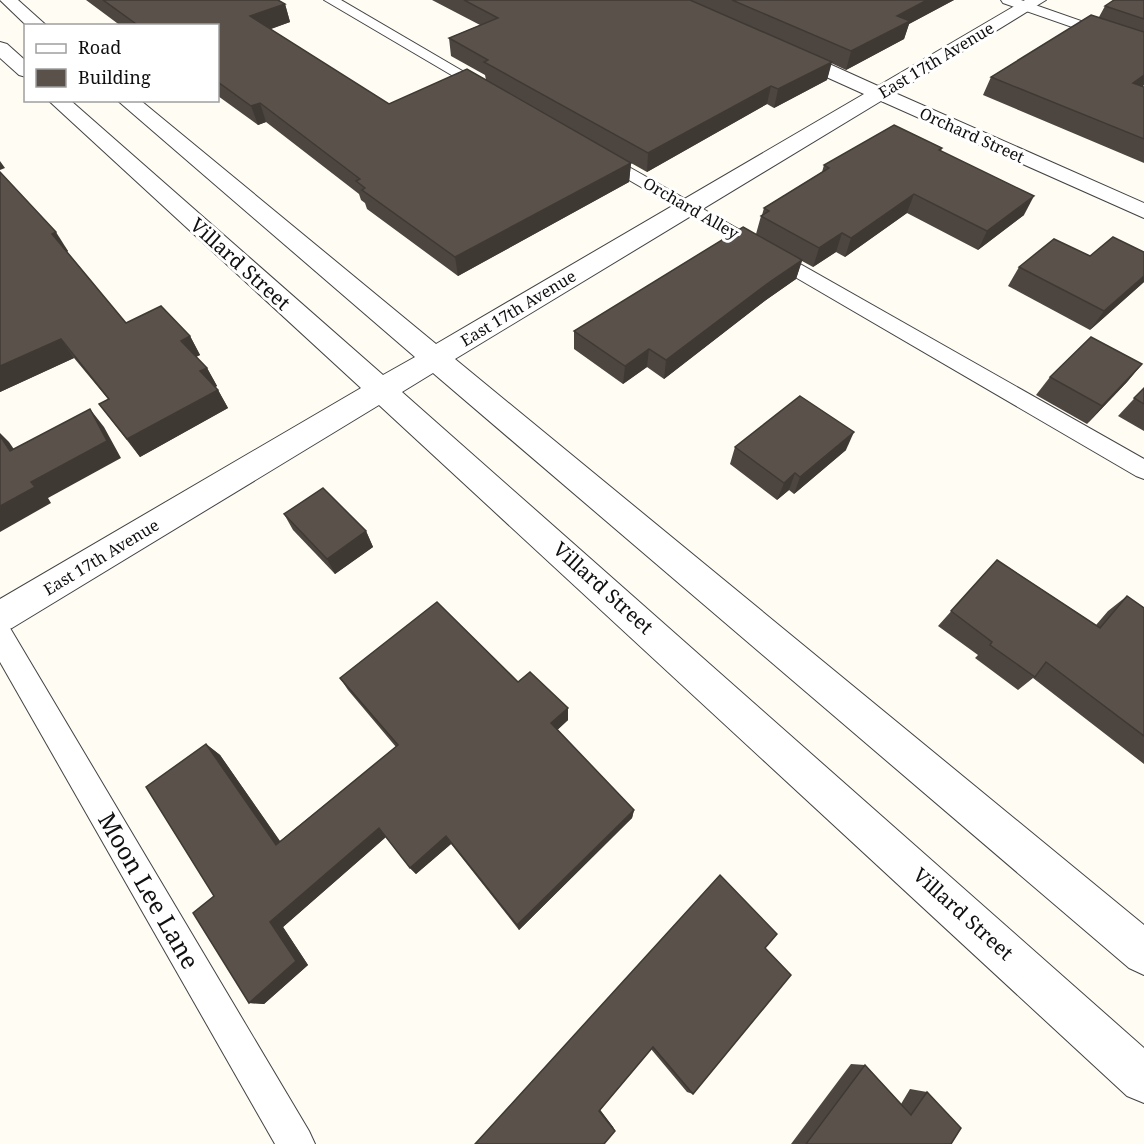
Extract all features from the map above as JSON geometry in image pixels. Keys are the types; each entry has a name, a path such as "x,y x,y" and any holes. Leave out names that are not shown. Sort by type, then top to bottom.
{"street":[{"path":"8,0 36,24"},
{"name":"East 17th Avenue","path":"0,616 1031,3"},
{"name":"Orchard Street","path":"774,47 1144,211"},
{"path":"0,48 24,69"},
{"name":"Villard Street","path":"60,102 1144,1079"},
{"path":"129,102 1144,952"}],"lane":[{"path":"331,0 503,99"},
{"path":"1008,0 1031,3 1144,48"},
{"name":"Orchard Alley","path":"584,146 1144,470"},
{"name":"Moon Lee Lane","path":"0,637 296,1144"}],"building":[{"path":"103,0 278,0 285,4 250,16 389,104 467,69 631,163 455,257 362,190 365,188 356,181 360,179 260,103 251,106 219,83 219,24 136,24"},
{"path":"464,0 690,0 832,62 778,89 771,86 648,153 484,62 488,60 449,38 498,18"},
{"path":"732,0 927,0 897,16 910,21 851,51"},
{"path":"1114,0 1144,0 1144,19 1105,6"},
{"path":"1091,15 1144,32 1144,75 1133,83 1144,87 1144,139 991,77"},
{"path":"894,125 942,148 939,150 1034,196 987,231 914,194 851,238 842,233 819,248 761,216 769,211 764,208 829,168 824,165"},
{"path":"0,172 56,232 52,234 126,323 161,306 190,336 181,341 207,368 200,371 218,390 127,439 99,404 109,399 61,339 0,366"},
{"path":"743,227 802,260 666,360 649,349 625,366 574,331"},
{"path":"1113,237 1144,252 1144,276 1104,311 1019,267 1054,239 1090,256"},
{"path":"1091,337 1142,364 1102,406 1050,377"},
{"path":"1144,388 1144,404 1134,398"},
{"path":"800,396 854,432 800,477 795,473 784,483 735,447"},
{"path":"90,409 107,441 31,482 35,487 0,506 0,436 10,451"},
{"path":"323,488 366,531 327,559 284,514"},
{"path":"997,560 1100,628 1127,596 1144,608 1144,736 1046,662 1035,677 990,645 992,642 951,611"},
{"path":"437,602 518,682 530,672 568,708 551,723 634,810 517,925 446,836 410,868 379,828 270,922 296,961 249,1003 193,913 214,896 146,787 206,744 276,845 398,745 340,678"},
{"path":"720,875 777,934 765,948 791,975 693,1094 653,1047 599,1111 615,1131 604,1144 475,1144"},
{"path":"865,1065 911,1115 927,1092 961,1128 951,1144 806,1144"}]}
